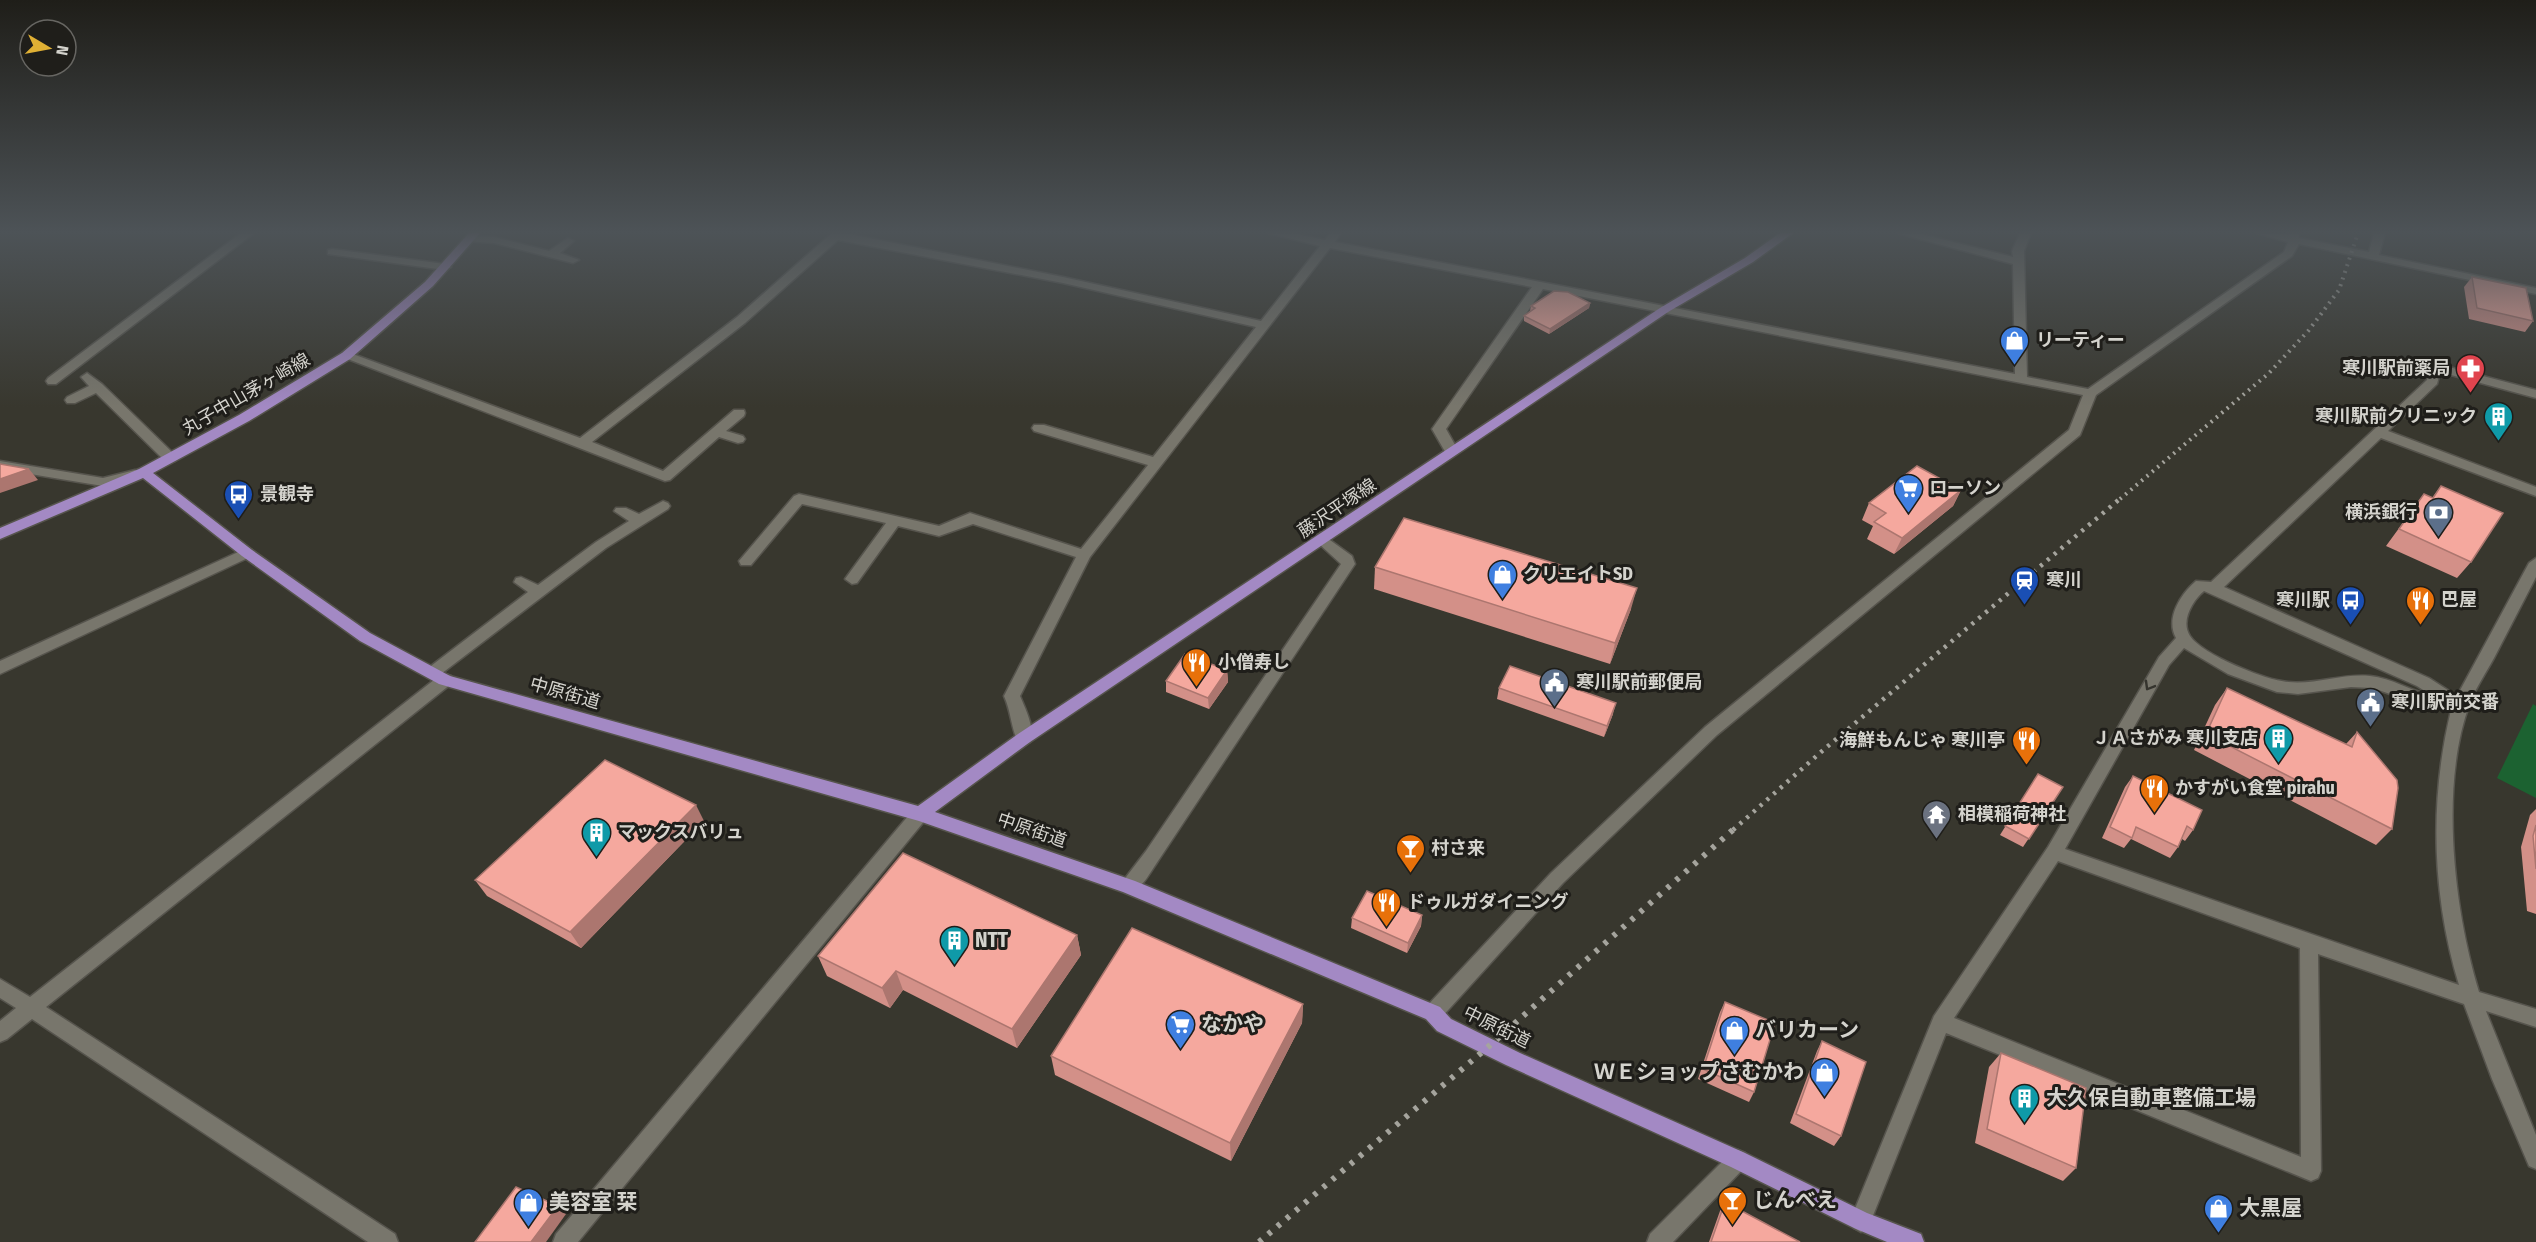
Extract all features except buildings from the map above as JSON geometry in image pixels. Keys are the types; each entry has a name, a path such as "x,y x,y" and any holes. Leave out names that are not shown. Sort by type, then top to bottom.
{"main road":[{"name":"丸子中山茅ヶ崎線","path":"0,534 144,472 244,418 346,356 421,291"},
{"name":"藤沢平塚線","path":"920,814 1024,738 1695,291"},
{"name":"中原街道","path":"144,472 248,553 365,637 438,677 920,814 1129,886 1433,1013 1444,1026 1496,1051 1737,1160 1861,1221 1913,1242"}],"street":[{"path":"52,381 173,291"},
{"path":"582,443 741,320 774,291"},
{"path":"1112,291 1265,325"},
{"path":"1024,738 1012,696 1084,555 1292,291"},
{"path":"1452,452 1440,429 1536,291"},
{"path":"1565,291 2090,393"},
{"path":"2019,291 2021,381"},
{"path":"1433,1013 1557,878 1711,731 2075,432 2090,393 2235,291"},
{"path":"346,356 582,443 664,477 739,413"},
{"path":"2214,588 2433,381 2434,367 2536,394"},
{"path":"87,377 170,458"},
{"path":"71,400 98,387"},
{"path":"1039,428 1157,463"},
{"path":"717,432 738,439"},
{"path":"2379,432 2536,492"},
{"path":"0,465 104,482 144,472"},
{"path":"746,561 799,499 939,531 966,522 970,518 1084,555"},
{"path":"0,1033 540,592 601,545 663,506"},
{"path":"621,511 641,521"},
{"path":"852,579 895,521"},
{"path":"1129,886 1152,856 1348,564 1347,559 1323,540"},
{"path":"0,668 248,553"},
{"path":"2536,564 2461,706 2451,744 2444,791 2447,882 2461,960 2471,998 2506,1091 2536,1159"},
{"path":"521,582 540,592"},
{"path":"2201,585 2214,588 2423,682 2461,706 2417,698 2374,681 2339,681 2308,688 2275,686 2204,654 2184,639 2178,626 2181,612 2193,590 2201,585"},
{"path":"1861,1221 1941,1022 2054,852 2164,661 2184,639"},
{"path":"564,1242 920,814"},
{"path":"2054,852 2308,943 2536,1018"},
{"path":"1941,1022 2311,1171 2308,943"},
{"path":"0,987 387,1242"},
{"path":"1658,1242 1737,1160"}],"green space":[{"path":"2533,704 2536,706 2536,798 2497,778"}],"railway":[{"path":"2120,499 2269,373 2309,330 2338,291"},
{"path":"1733,830 1821,752 2122,497"},
{"path":"1259,1242 1488,1047 1735,828"}],"place":[{"name":"リーティー","path":"2015,366"},
{"name":"寒川駅前薬局","path":"2471,394"},
{"name":"寒川駅前クリニック","path":"2498,442"},
{"name":"ローソン","path":"1908,514"},
{"name":"景観寺","path":"239,520"},
{"name":"横浜銀行","path":"2438,538"},
{"name":"クリエイトSD","path":"1502,600"},
{"name":"寒川","path":"2025,606"},
{"name":"寒川駅","path":"2351,626"},
{"name":"巴屋","path":"2420,626"},
{"name":"小僧寿し","path":"1197,688"},
{"name":"寒川駅前郵便局","path":"1555,708"},
{"name":"寒川駅前交番","path":"2370,728"},
{"name":"ＪＡさがみ 寒川支店","path":"2279,764"},
{"name":"海鮮もんじゃ 寒川亭","path":"2026,766"},
{"name":"かすがい食堂 pirahu","path":"2154,814"},
{"name":"相模稲荷神社","path":"1937,840"},
{"name":"マックスバリュ","path":"597,858"},
{"name":"村さ来","path":"1410,874"},
{"name":"ドゥルガダイニング","path":"1386,928"},
{"name":"NTT","path":"954,966"},
{"name":"なかや","path":"1180,1050"},
{"name":"バリカーン","path":"1734,1056"},
{"name":"ＷＥショップさむかわ","path":"1825,1098"},
{"name":"大久保自動車整備工場","path":"2025,1124"},
{"name":"じんべえ","path":"1732,1226"},
{"name":"美容室 栞","path":"528,1228"},
{"name":"大黒屋","path":"2218,1234"}]}
